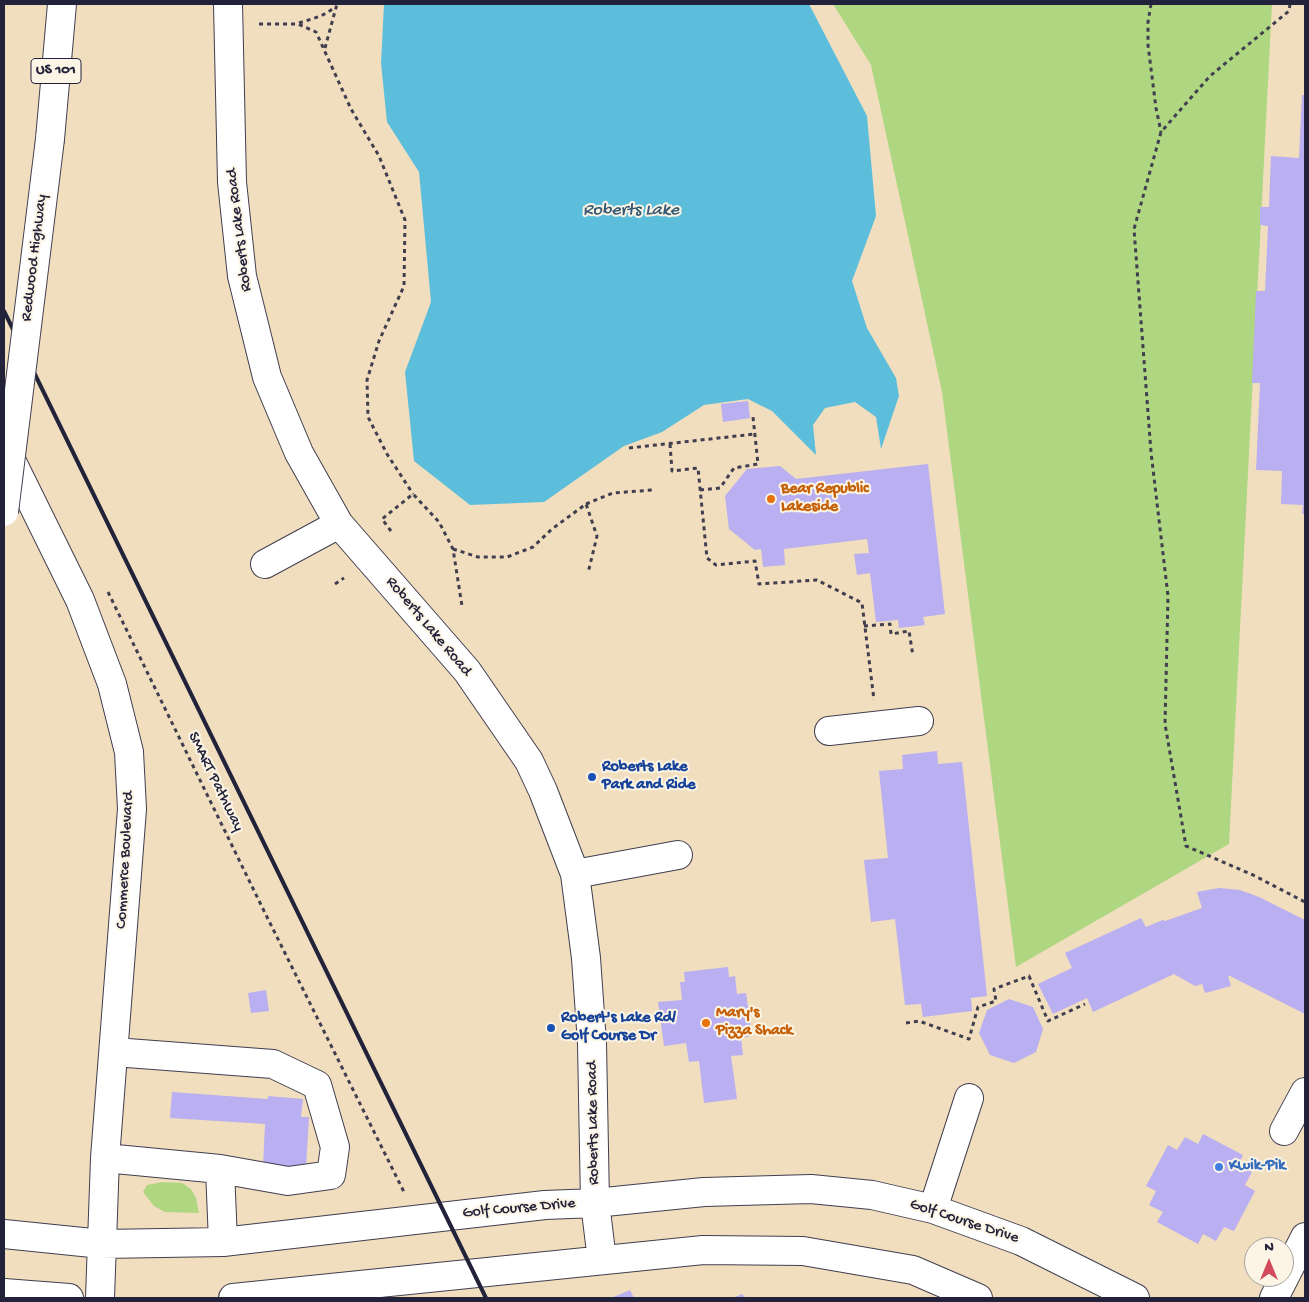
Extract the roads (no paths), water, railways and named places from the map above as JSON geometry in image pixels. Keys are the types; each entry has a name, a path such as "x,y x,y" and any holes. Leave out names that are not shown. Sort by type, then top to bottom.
{"main road":[{"name":"Redwood Highway","path":"4,512 50,139 62,4"},
{"name":"Roberts Lake Road","path":"228,4 232,182 242,276 267,377 299,453 339,524 467,671 530,761 575,874 586,958 592,1042 595,1202 602,1260"},
{"name":"Commerce Boulevard","path":"4,446 80,600 112,684 129,752 132,809 105,1158 100,1298"},
{"path":"265,564 339,524"},
{"path":"829,731 919,721"},
{"path":"575,874 678,854"},
{"path":"105,1158 220,1169 288,1182 331,1175 335,1147 317,1086 273,1064 114,1052"},
{"path":"1284,1131 1305,1092"},
{"path":"934,1209 969,1098"},
{"path":"220,1169 223,1242"},
{"name":"Golf Course Drive","path":"4,1234 102,1244 223,1242 545,1205 704,1192 811,1189 872,1196 934,1209 1022,1241 1135,1298"},
{"path":"1274,1298 1305,1237"},
{"path":"233,1298 402,1290 602,1260 703,1250 803,1251 914,1270 978,1298"},
{"path":"4,1293 69,1298"}],"water":[{"name":"Roberts Lake","path":"384,4 809,4 867,116 876,216 852,281 867,328 896,378 899,396 881,449 876,417 855,402 825,408 813,425 816,455 772,411 748,399 704,405 662,432 624,446 544,502 470,505 414,461 405,372 431,302 419,172 387,122 381,63"}],"railway":[{"path":"4,311 486,1298"}],"place":[{"name":"Bear Republic Lakeside","path":"771,499"},
{"name":"Roberts Lake Park and Ride","path":"592,777"},
{"name":"Mary's Pizza Shack","path":"706,1023"},
{"name":"Robert's Lake Rd/ Golf Course Dr","path":"551,1028"},
{"name":"Kwik-Pik","path":"1219,1167"}]}
